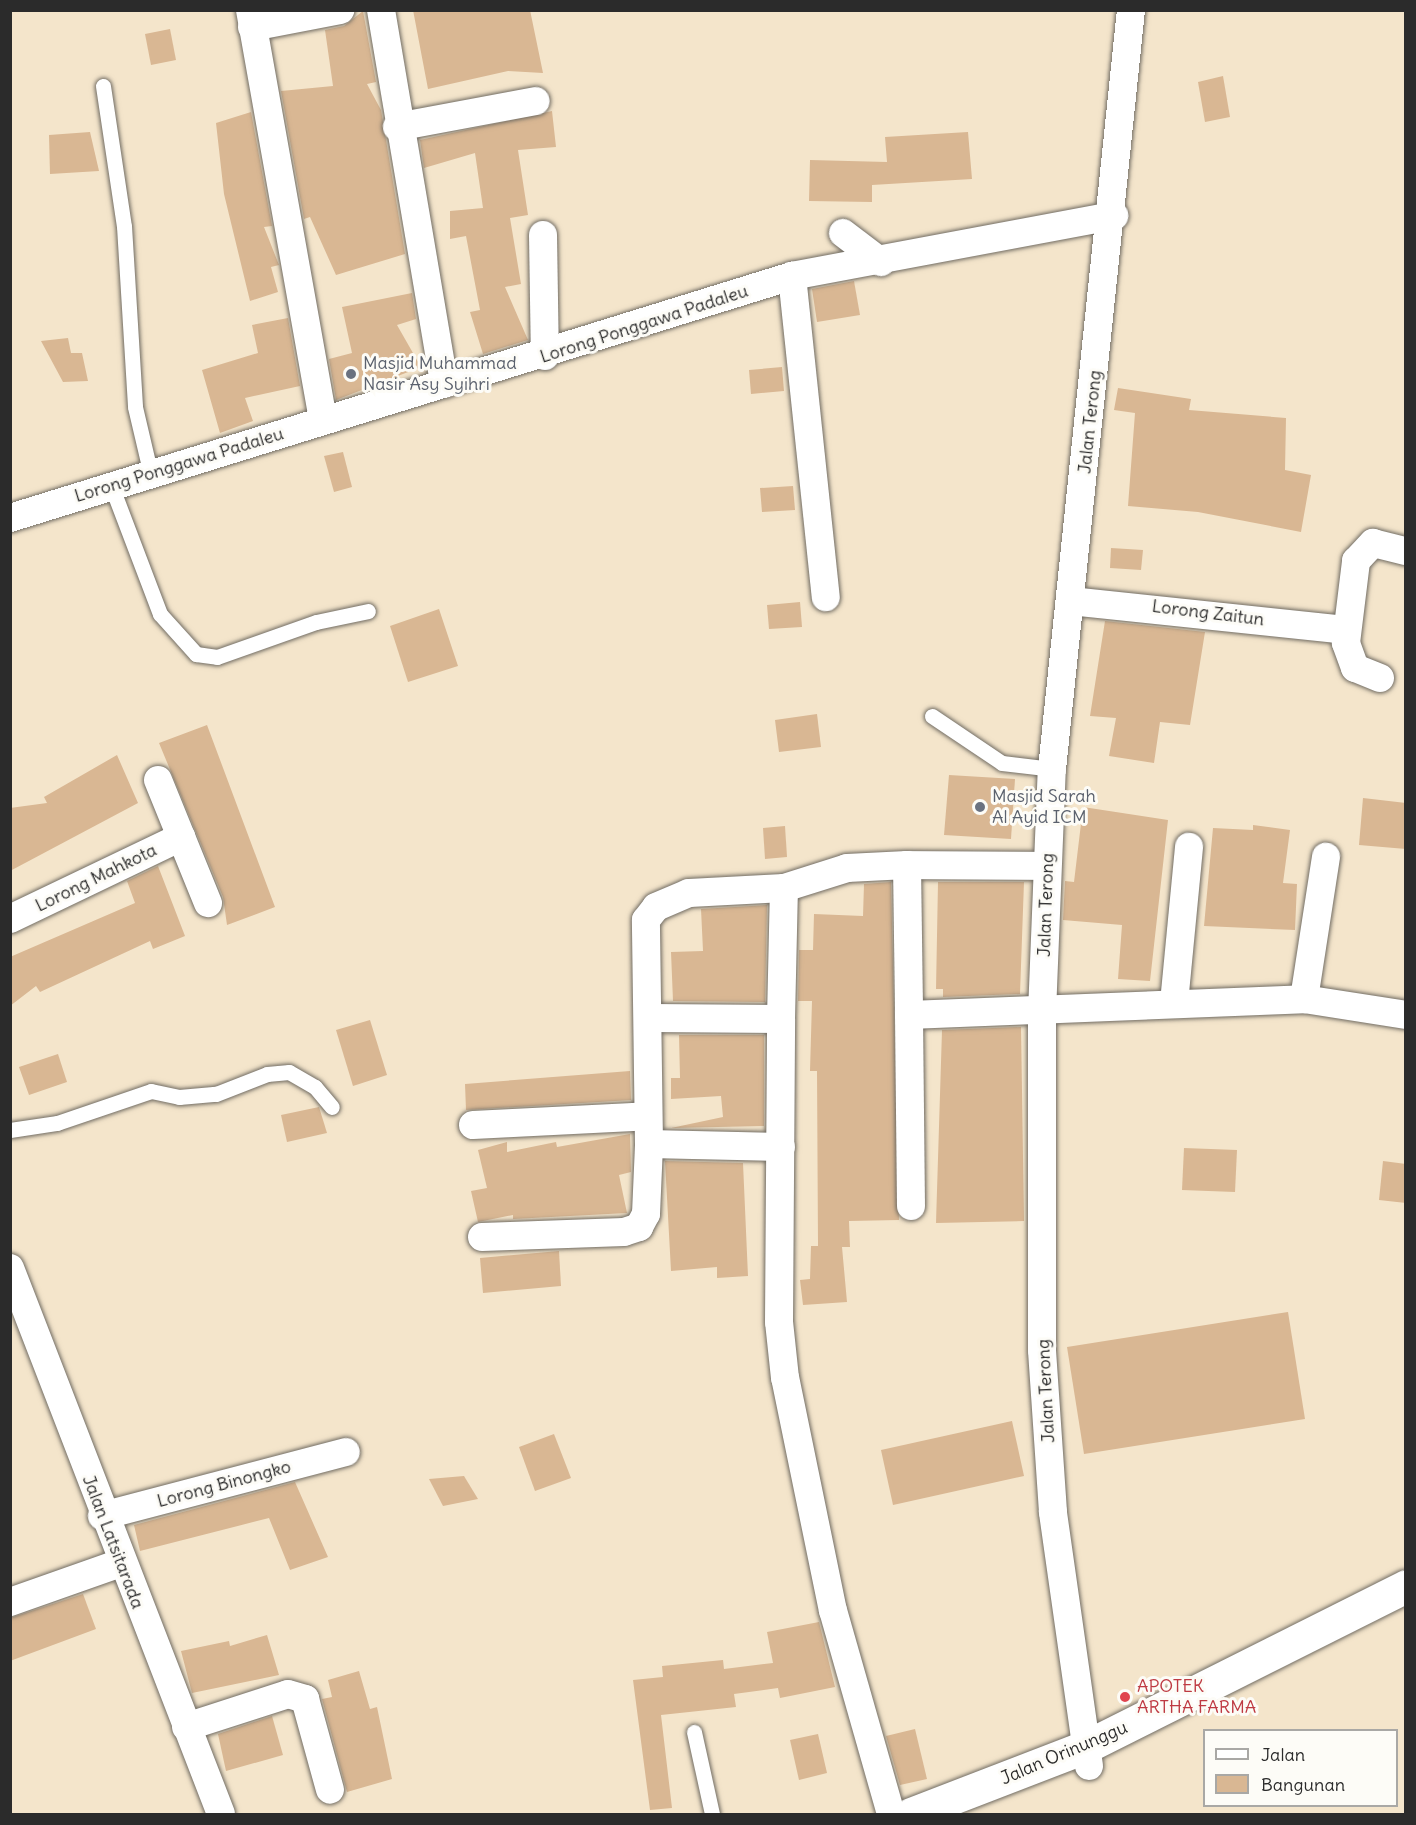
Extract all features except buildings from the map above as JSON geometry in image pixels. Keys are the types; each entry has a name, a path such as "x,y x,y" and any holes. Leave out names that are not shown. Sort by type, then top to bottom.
{"street":[{"path":"323,420 251,19 340,10"},
{"path":"381,10 396,127 444,384"},
{"name":"Jalan Terong","path":"1087,1756 1053,1512 1042,1350 1042,1013 1046,866 1052,769 1114,216 1131,10"},
{"path":"396,127 536,101"},
{"name":"Lorong Ponggawa Padaleu","path":"10,518 323,420 545,356 792,276 881,262 1114,216"},
{"path":"843,233 881,262"},
{"path":"543,235 545,356"},
{"path":"792,276 826,597"},
{"path":"1380,678 1356,668 1345,630 1358,555 1373,543 1406,551"},
{"name":"Lorong Zaitun","path":"1070,601 1345,630"},
{"path":"158,780 208,903"},
{"name":"Lorong Mahkota","path":"10,919 181,837"},
{"path":"1174,1003 1189,847"},
{"path":"1304,999 1326,857"},
{"path":"482,1237 624,1233 639,1227 646,1214 651,1018 645,940 646,921 656,907 689,893 784,888 847,868 907,865 1046,866"},
{"path":"907,865 911,1206"},
{"path":"784,888 779,1322 785,1378 833,1611 891,1815"},
{"path":"909,1015 1042,1013 1174,1003 1304,999 1406,1015"},
{"path":"651,1018 781,1019"},
{"path":"473,1125 648,1116"},
{"path":"649,1144 781,1147"},
{"name":"Jalan Latsitarada","path":"10,1268 102,1516 221,1815"},
{"name":"Lorong Binongko","path":"102,1516 346,1452"},
{"path":"10,1602 121,1563"},
{"name":"Jalan Orinunggu","path":"972,1815 1406,1586"},
{"name":"Jalan Orinunggu","path":"911,1815 1087,1756 1406,1610"},
{"path":"186,1727 288,1694 305,1699 330,1790"}],"lane":[{"path":"103,86 124,226 135,407 151,475"},
{"path":"111,485 160,614 196,654 226,655 316,622 368,611"},
{"path":"932,716 1002,763 1052,769"},
{"path":"10,1130 57,1123 141,1093 201,1096 289,1072 315,1087 332,1107"},
{"path":"694,1732 712,1815"}],"place":[{"name":"Masjid Muhammad Nasir Asy Syihri","path":"351,374"},
{"name":"Masjid Sarah Al Ayid ICM","path":"980,807"},
{"name":"APOTEK ARTHA FARMA","path":"1125,1697"}]}
